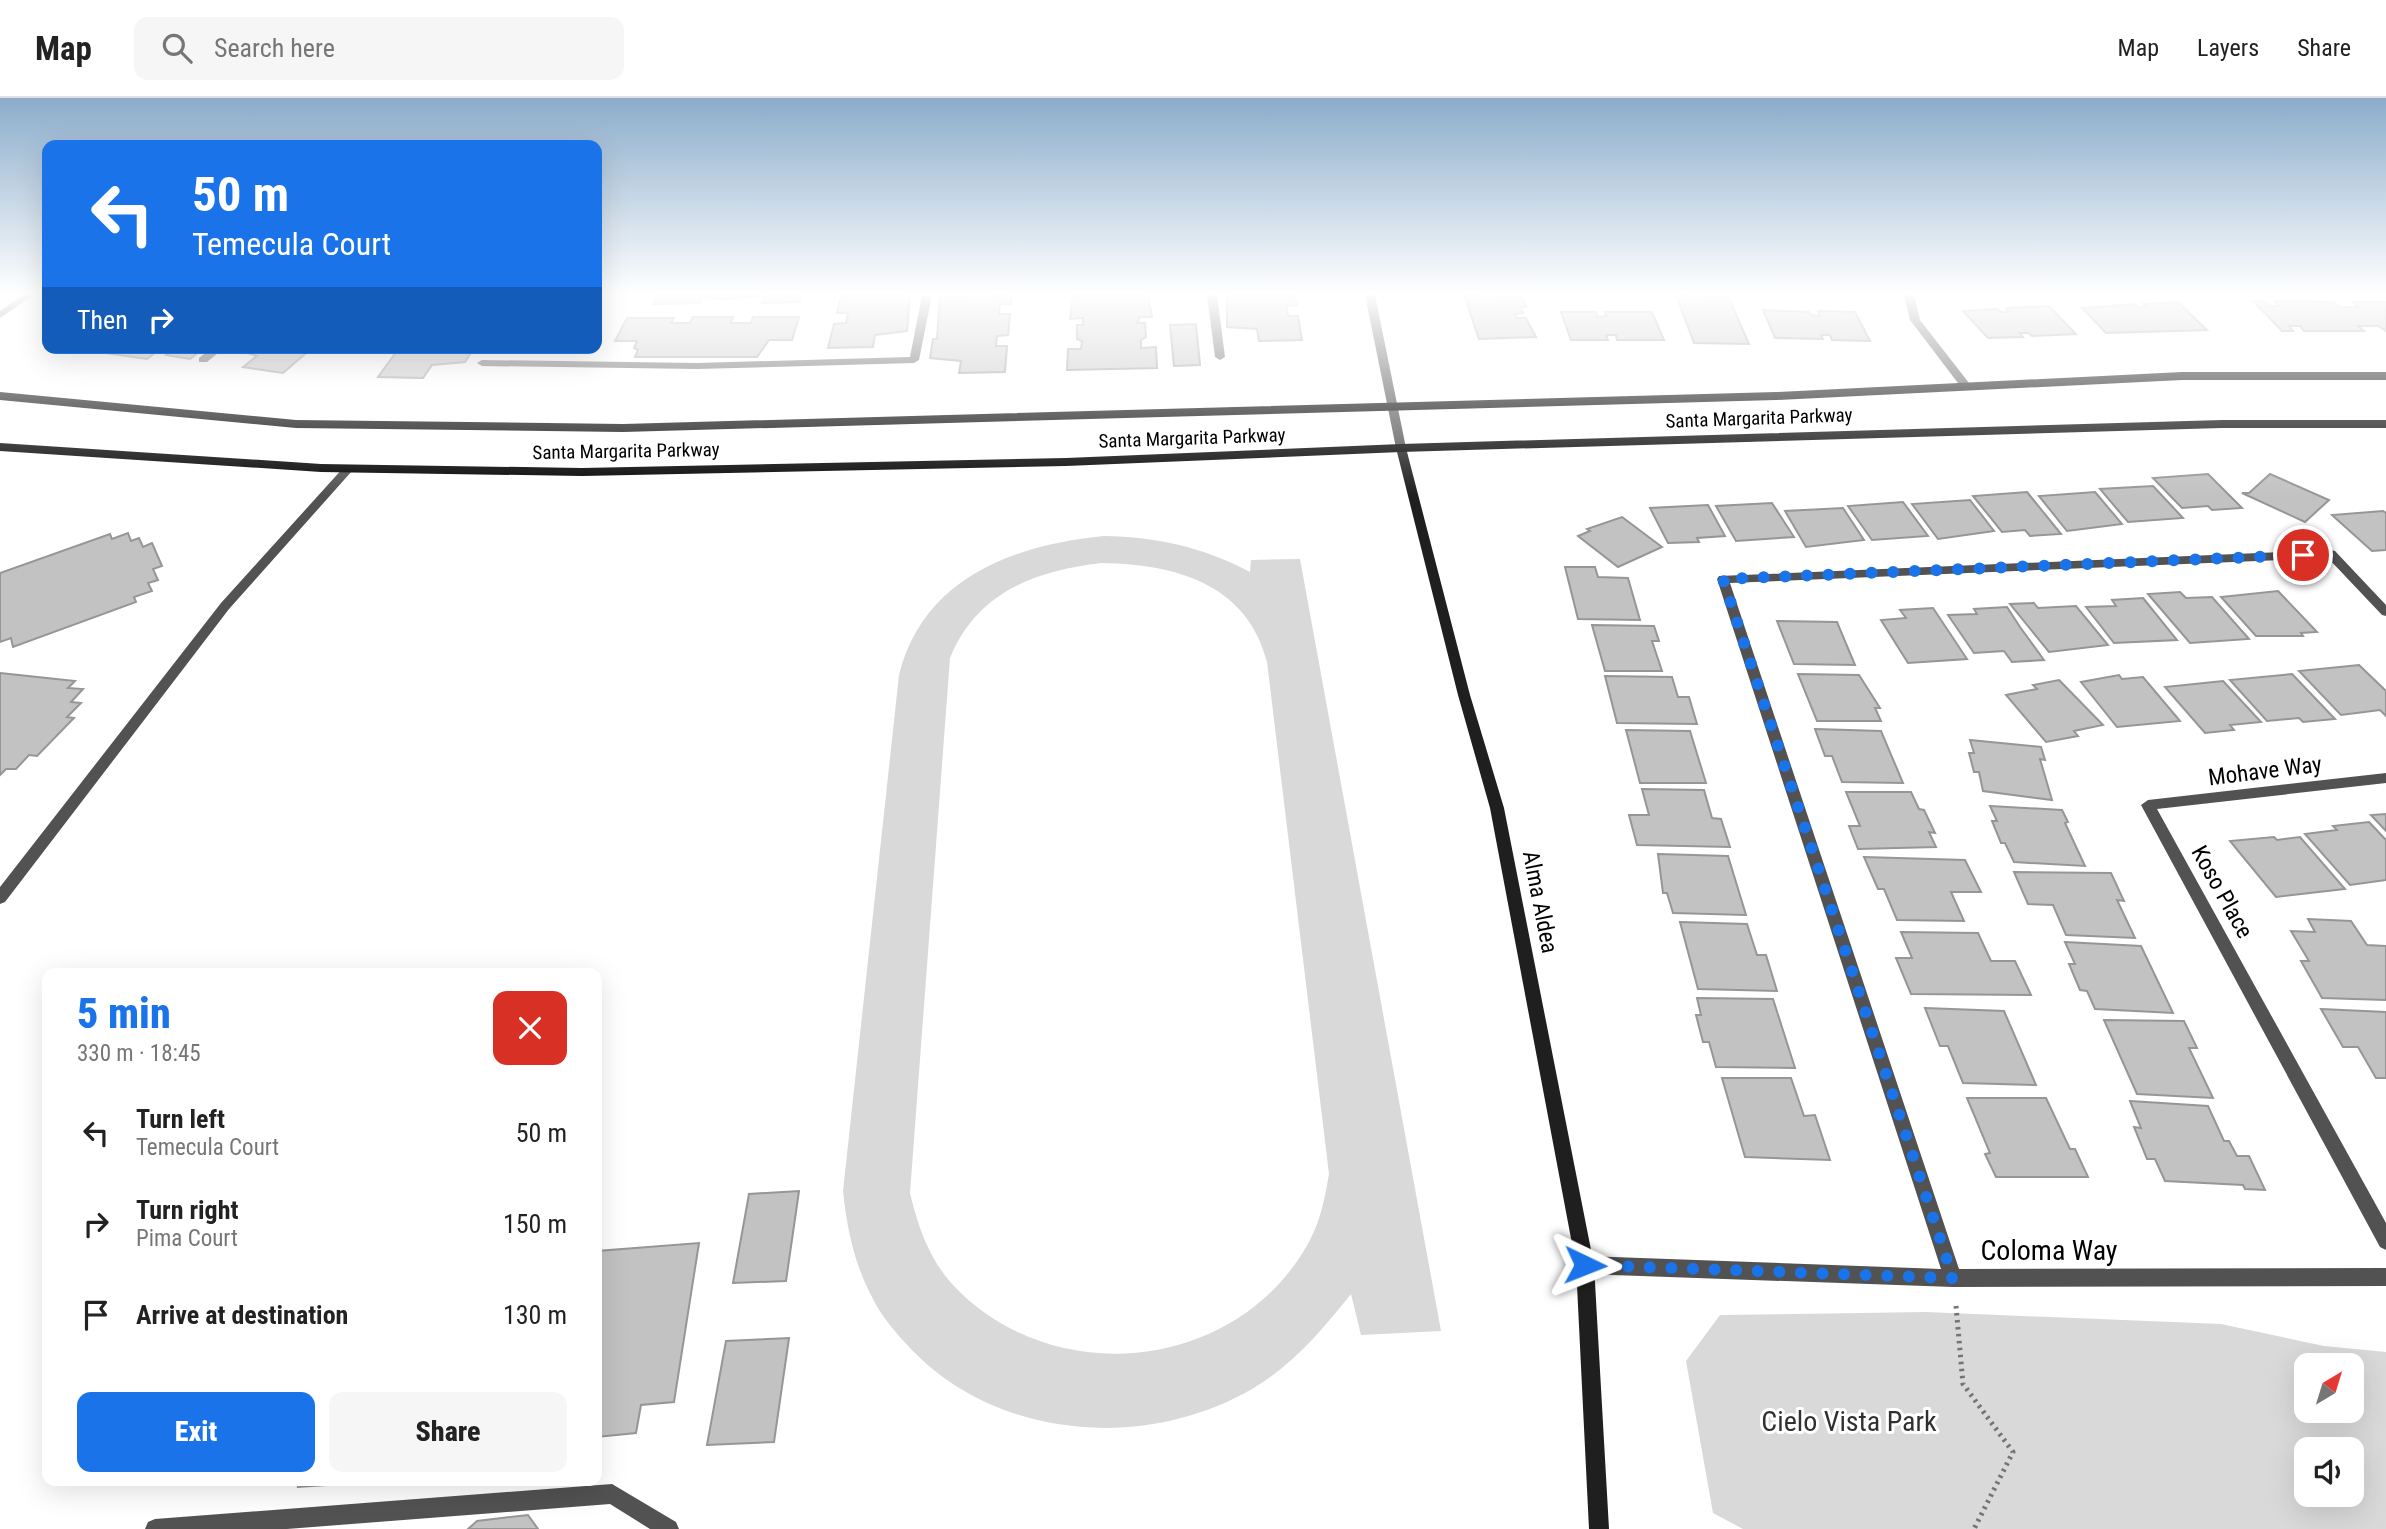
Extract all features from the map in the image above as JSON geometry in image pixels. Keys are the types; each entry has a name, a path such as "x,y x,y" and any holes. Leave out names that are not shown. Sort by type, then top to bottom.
{"main road":[{"name":"Santa Margarita Parkway","path":"0,397 296,424 623,428 1762,396 2182,376 2386,376"},
{"name":"Santa Margarita Parkway","path":"0,447 348,469 582,472 1066,462 1401,448 2222,424 2386,424"},
{"name":"Alma Aldea","path":"1401,448 1464,695 1497,808 1585,1265 1599,1529"}],"street":[{"path":"483,362 697,366 850,362"},
{"name":"Alma Aldea","path":"1383,362 1401,448"},
{"path":"1947,362 1965,385"},
{"path":"0,898 225,606 348,469"},
{"path":"1953,1278 1723,579 2331,554 2386,612"},
{"name":"Mohave Way","path":"2148,805 2386,778"},
{"name":"Koso Place","path":"2148,805 2386,1241"},
{"name":"Coloma Way","path":"1585,1265 1953,1278 2386,1277"},
{"path":"155,1529 612,1494 669,1529"}],"path":[{"path":"1953,1278 1963,1384 2013,1452 1974,1529"}],"green space":[{"path":"1104,536 1161,541 1215,556 1250,572 1251,560 1300,559 1441,1331 1361,1335 1351,1294 1294,1358 1252,1389 1210,1409 1166,1422 1120,1428 1074,1426 1028,1418 985,1402 945,1379 910,1348 876,1304 856,1259 843,1191 899,675 911,642 928,614 950,591 1005,558 1070,541","holes":["1101,563 1128,564 1180,574 1204,583 1225,596 1243,613 1257,635 1267,662 1329,1174 1320,1216 1310,1240 1279,1284 1240,1317 1194,1340 1145,1352 1094,1353 1044,1343 997,1321 956,1288 939,1267 926,1244 910,1193 950,658 976,616 992,601 1011,589 1053,572"]},
{"name":"Cielo Vista Park","path":"1926,1312 2221,1324 2324,1346 2386,1352 2386,1529 1743,1529 1713,1513 1686,1361 1720,1315"}],"building":[{"path":"250,362 296,362 283,373 243,367"},
{"path":"389,362 465,362 432,365 423,378 378,377"},
{"path":"961,362 1006,362 1005,372 959,373"},
{"path":"1067,362 1157,362 1157,368 1067,370"},
{"path":"1174,362 1200,362 1200,365 1174,366"},
{"path":"2208,474 2242,508 2182,508 2153,478"},
{"path":"2270,474 2329,500 2305,522 2242,493 2249,493"},
{"path":"2153,486 2183,518 2128,522 2100,489"},
{"path":"2027,492 2061,534 2030,536 2025,530 2002,532 1973,496"},
{"path":"2095,492 2122,524 2067,531 2039,496"},
{"path":"1970,500 1994,531 1938,539 1912,504"},
{"path":"1903,502 1928,536 1872,540 1848,506"},
{"path":"1772,503 1794,537 1736,541 1716,506"},
{"path":"1708,505 1725,536 1697,538 1699,542 1668,543 1650,508"},
{"path":"1843,508 1864,540 1806,547 1785,511"},
{"path":"2383,511 2386,513 2386,550 2372,551 2332,515"},
{"path":"1622,517 1662,547 1618,567 1578,536 1590,531 1587,529"},
{"path":"128,533 131,541 139,538 143,547 152,543 162,566 153,569 158,580 148,583 152,591 134,597 136,602 13,647 11,638 0,642 0,573 110,534 112,539"},
{"path":"1565,567 1595,567 1598,577 1628,578 1640,620 1578,619"},
{"path":"2278,591 2317,632 2301,633 2303,636 2256,636 2221,597"},
{"path":"2180,592 2186,598 2212,597 2249,639 2190,643 2148,594"},
{"path":"2143,598 2177,640 2114,643 2086,607 2116,606 2112,600"},
{"path":"2034,603 2038,608 2076,606 2108,645 2049,652 2010,604"},
{"path":"2007,607 2044,660 2012,662 2004,651 1974,653 1948,615 1977,614 1974,609"},
{"path":"1933,608 1967,659 1908,663 1881,620 1906,618 1900,610"},
{"path":"1777,621 1837,622 1855,665 1794,664"},
{"path":"1592,625 1654,626 1659,641 1652,641 1662,671 1605,671"},
{"path":"2359,665 2386,691 2386,716 2380,710 2341,715 2299,671"},
{"path":"0,673 75,681 68,688 83,689 71,702 81,703 67,717 74,718 37,756 29,755 16,769 6,769 0,775"},
{"path":"1798,674 1859,675 1880,708 1875,708 1881,721 1817,721"},
{"path":"2292,674 2335,719 2267,721 2230,680"},
{"path":"2119,675 2122,679 2143,677 2180,721 2117,727 2081,682"},
{"path":"1605,676 1672,677 1678,697 1689,697 1697,724 1617,723"},
{"path":"2059,680 2103,725 2074,731 2078,736 2046,742 2006,695 2037,689 2033,685"},
{"path":"2223,681 2261,722 2230,725 2234,730 2205,733 2165,687"},
{"path":"1815,729 1881,731 1903,783 1842,782 1832,756 1825,756"},
{"path":"1626,730 1690,731 1706,783 1640,783"},
{"path":"1970,740 2041,747 2045,760 2040,759 2052,800 1983,791 1979,772 1974,772 1969,753 1974,753"},
{"path":"1642,789 1704,790 1712,818 1721,819 1730,847 1637,845 1629,815 1649,815"},
{"path":"1846,792 1911,792 1919,809 1924,810 1935,833 1929,832 1936,847 1858,849 1849,826 1860,826"},
{"path":"1990,806 2062,810 2068,822 2065,823 2085,866 2014,862 2005,843 2001,843 1992,821 1997,821"},
{"path":"2386,814 2386,831 2371,815"},
{"path":"2369,822 2386,840 2386,880 2350,885 2305,834 2337,830 2333,826"},
{"path":"2274,837 2277,840 2300,837 2345,889 2276,897 2230,841"},
{"path":"1658,854 1728,856 1746,915 1673,913 1667,893 1663,893"},
{"path":"1864,857 1965,860 1981,892 1951,892 1964,921 1897,920 1884,889 1878,889"},
{"path":"2014,872 2111,873 2124,901 2117,900 2135,938 2066,935 2053,905 2028,904"},
{"path":"2308,919 2351,921 2367,945 2386,946 2386,1000 2322,998 2301,961 2309,961 2291,931 2315,932"},
{"path":"1680,922 1747,924 1757,955 1766,955 1777,991 1698,989"},
{"path":"1901,932 1978,933 1991,961 2015,961 2031,995 1911,994 1896,958 1912,958"},
{"path":"2065,942 2141,946 2173,1013 2095,1009 2087,991 2080,990 2069,964 2075,964"},
{"path":"1697,998 1773,999 1795,1068 1716,1067 1709,1042 1703,1042 1696,1015 1701,1015"},
{"path":"1925,1008 2004,1011 2036,1085 1963,1083 1948,1046 1940,1046"},
{"path":"2321,1009 2386,1012 2386,1078 2376,1078 2358,1047 2343,1047"},
{"path":"2104,1020 2184,1021 2197,1048 2189,1048 2213,1098 2137,1094"},
{"path":"1722,1078 1791,1078 1804,1116 1815,1115 1830,1160 1745,1157"},
{"path":"1967,1098 2046,1098 2070,1149 2075,1149 2088,1177 1996,1177 1985,1154 1990,1153"},
{"path":"2130,1101 2208,1106 2224,1141 2229,1141 2237,1156 2249,1156 2265,1190 2245,1189 2243,1185 2165,1181 2155,1159 2147,1159 2134,1127 2141,1128"},
{"path":"799,1191 786,1281 733,1283 749,1194"},
{"path":"699,1243 674,1402 641,1405 636,1433 602,1436 602,1251"},
{"path":"789,1338 774,1442 707,1445 726,1341"},
{"path":"528,1515 538,1529 468,1529 477,1521"}],"route":[{"path":"1585,1265 1953,1278 1723,579 2303,555"}]}
